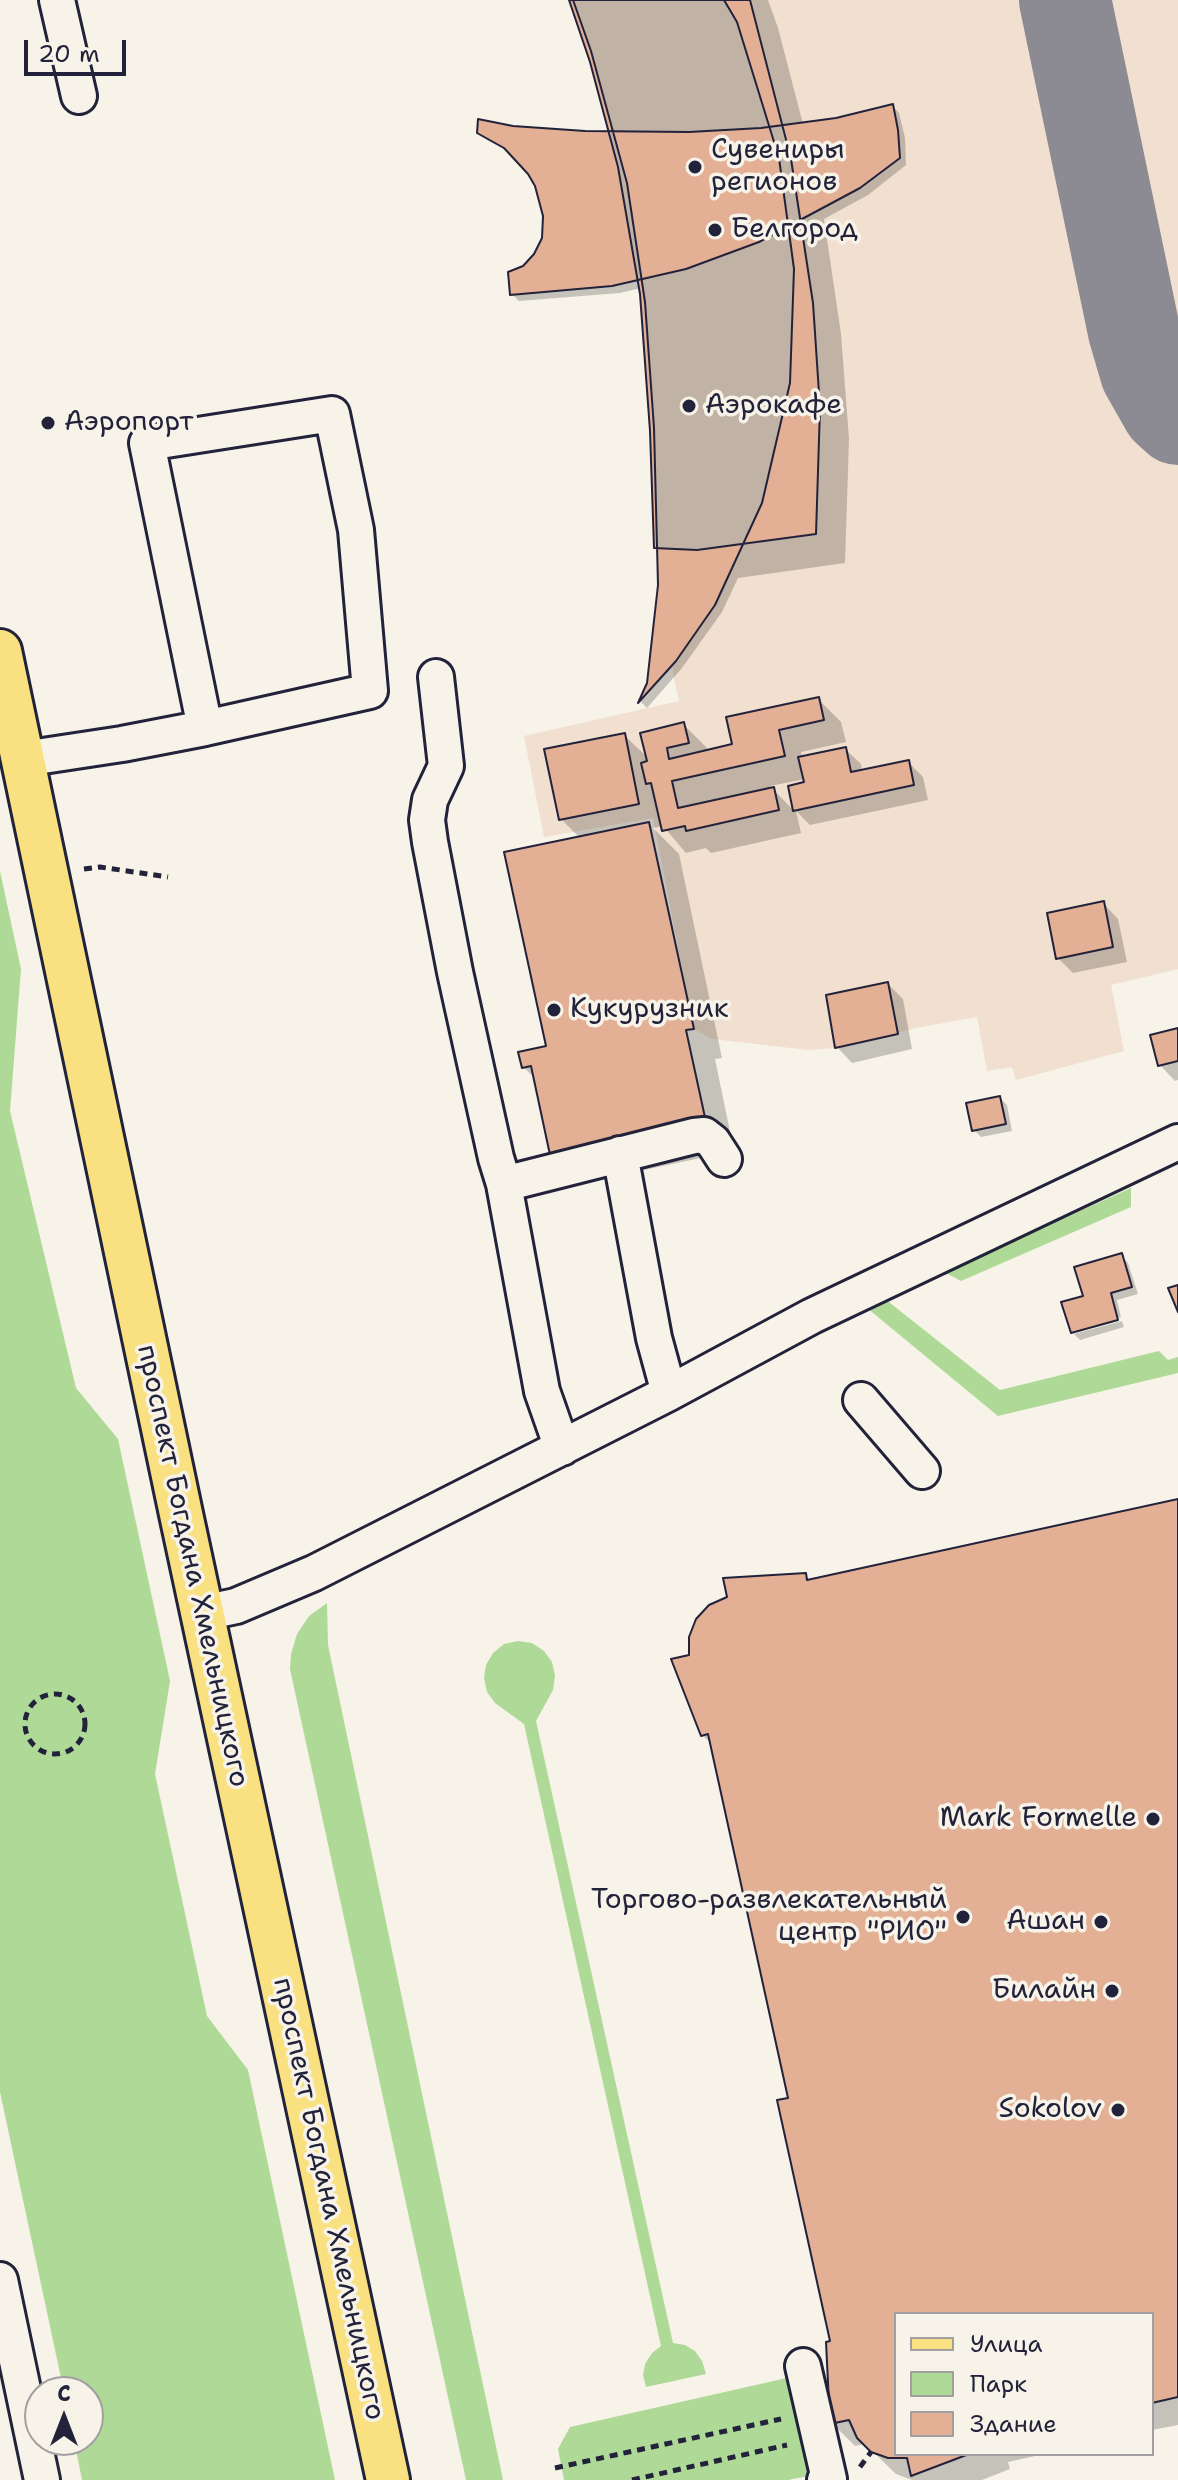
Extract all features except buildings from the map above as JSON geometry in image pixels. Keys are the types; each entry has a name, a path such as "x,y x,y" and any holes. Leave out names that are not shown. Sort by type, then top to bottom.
{"main road":[{"name":"проспект Богдана Хмельницкого","path":"0,651 388,2480"}],"street":[{"path":"57,0 79,96"},
{"path":"23,759 205,728 370,691 356,530 332,414 147,443 205,728"},
{"path":"436,677 446,766 430,800 427,820 430,842 455,972 504,1184 542,1391 562,1448"},
{"path":"504,1184 704,1135 713,1142 724,1159"},
{"path":"203,1613 236,1606 314,1573 669,1393 812,1316 1178,1142"},
{"path":"620,1154 654,1338 669,1393"},
{"path":"861,1400 922,1471"},
{"path":"0,2280 42,2480"},
{"path":"803,2366 829,2479 825,2480"}],"path":[{"path":"49,1694 70,1697 84,1714 86,1726 83,1738 75,1748 64,1754 51,1755 40,1751 30,1743 25,1731 25,1718 30,1706 49,1694"},
{"path":"632,2480 817,2425"},
{"path":"555,2468 817,2425 832,2435 839,2449 859,2467 871,2452"}],"shaded area":[{"name":"Белгород","path":"569,0 1178,0 1178,969 1111,985 1124,1051 1016,1080 1012,1067 987,1071 977,1017 835,1048 808,1050 712,1039 694,1029 653,818 544,837 524,736 679,701 673,674 671,624 697,551 654,548 650,431 640,294 618,167 590,62"}],"green space":[{"path":"0,871 21,969 10,1111 76,1388 118,1439 170,1681 155,1774 207,2016 248,2070 335,2480 82,2480 77,2456 104,2456 104,2376 61,2376 0,2092"},
{"path":"1131,1188 1131,1207 961,1281 944,1272"},
{"path":"885,1299 1000,1390 1159,1351 1168,1360 1178,1357 1178,1373 998,1416 867,1308"},
{"path":"327,1603 328,1645 503,2480 466,2480 290,1669 297,1634 309,1616"},
{"path":"518,1641 532,1643 544,1651 552,1662 555,1675 553,1690 536,1721 673,2343 695,2351 706,2374 646,2387 643,2375 645,2364 661,2346 524,1724 495,1703 487,1692 484,1678 486,1665 493,1653 504,1644"},
{"path":"800,2375 817,2450 808,2476 788,2480 564,2480 558,2449 570,2427"}],"taxiway":[{"path":"1065,0 1134,331 1146,372 1167,409 1178,419"}],"place":[{"name":"Сувениры регионов","path":"695,167"},
{"name":"Белгород","path":"715,230"},
{"name":"Аэрокафе","path":"689,406"},
{"name":"Аэропорт","path":"48,423"},
{"name":"Кукурузник","path":"554,1010"},
{"name":"Mark Formelle","path":"1153,1819"},
{"name":"Торгово-развлекательный центр \"РИО\"","path":"963,1917"},
{"name":"Ашан","path":"1101,1922"},
{"name":"Билайн","path":"1112,1991"},
{"name":"Sokolov","path":"1118,2110"}]}
